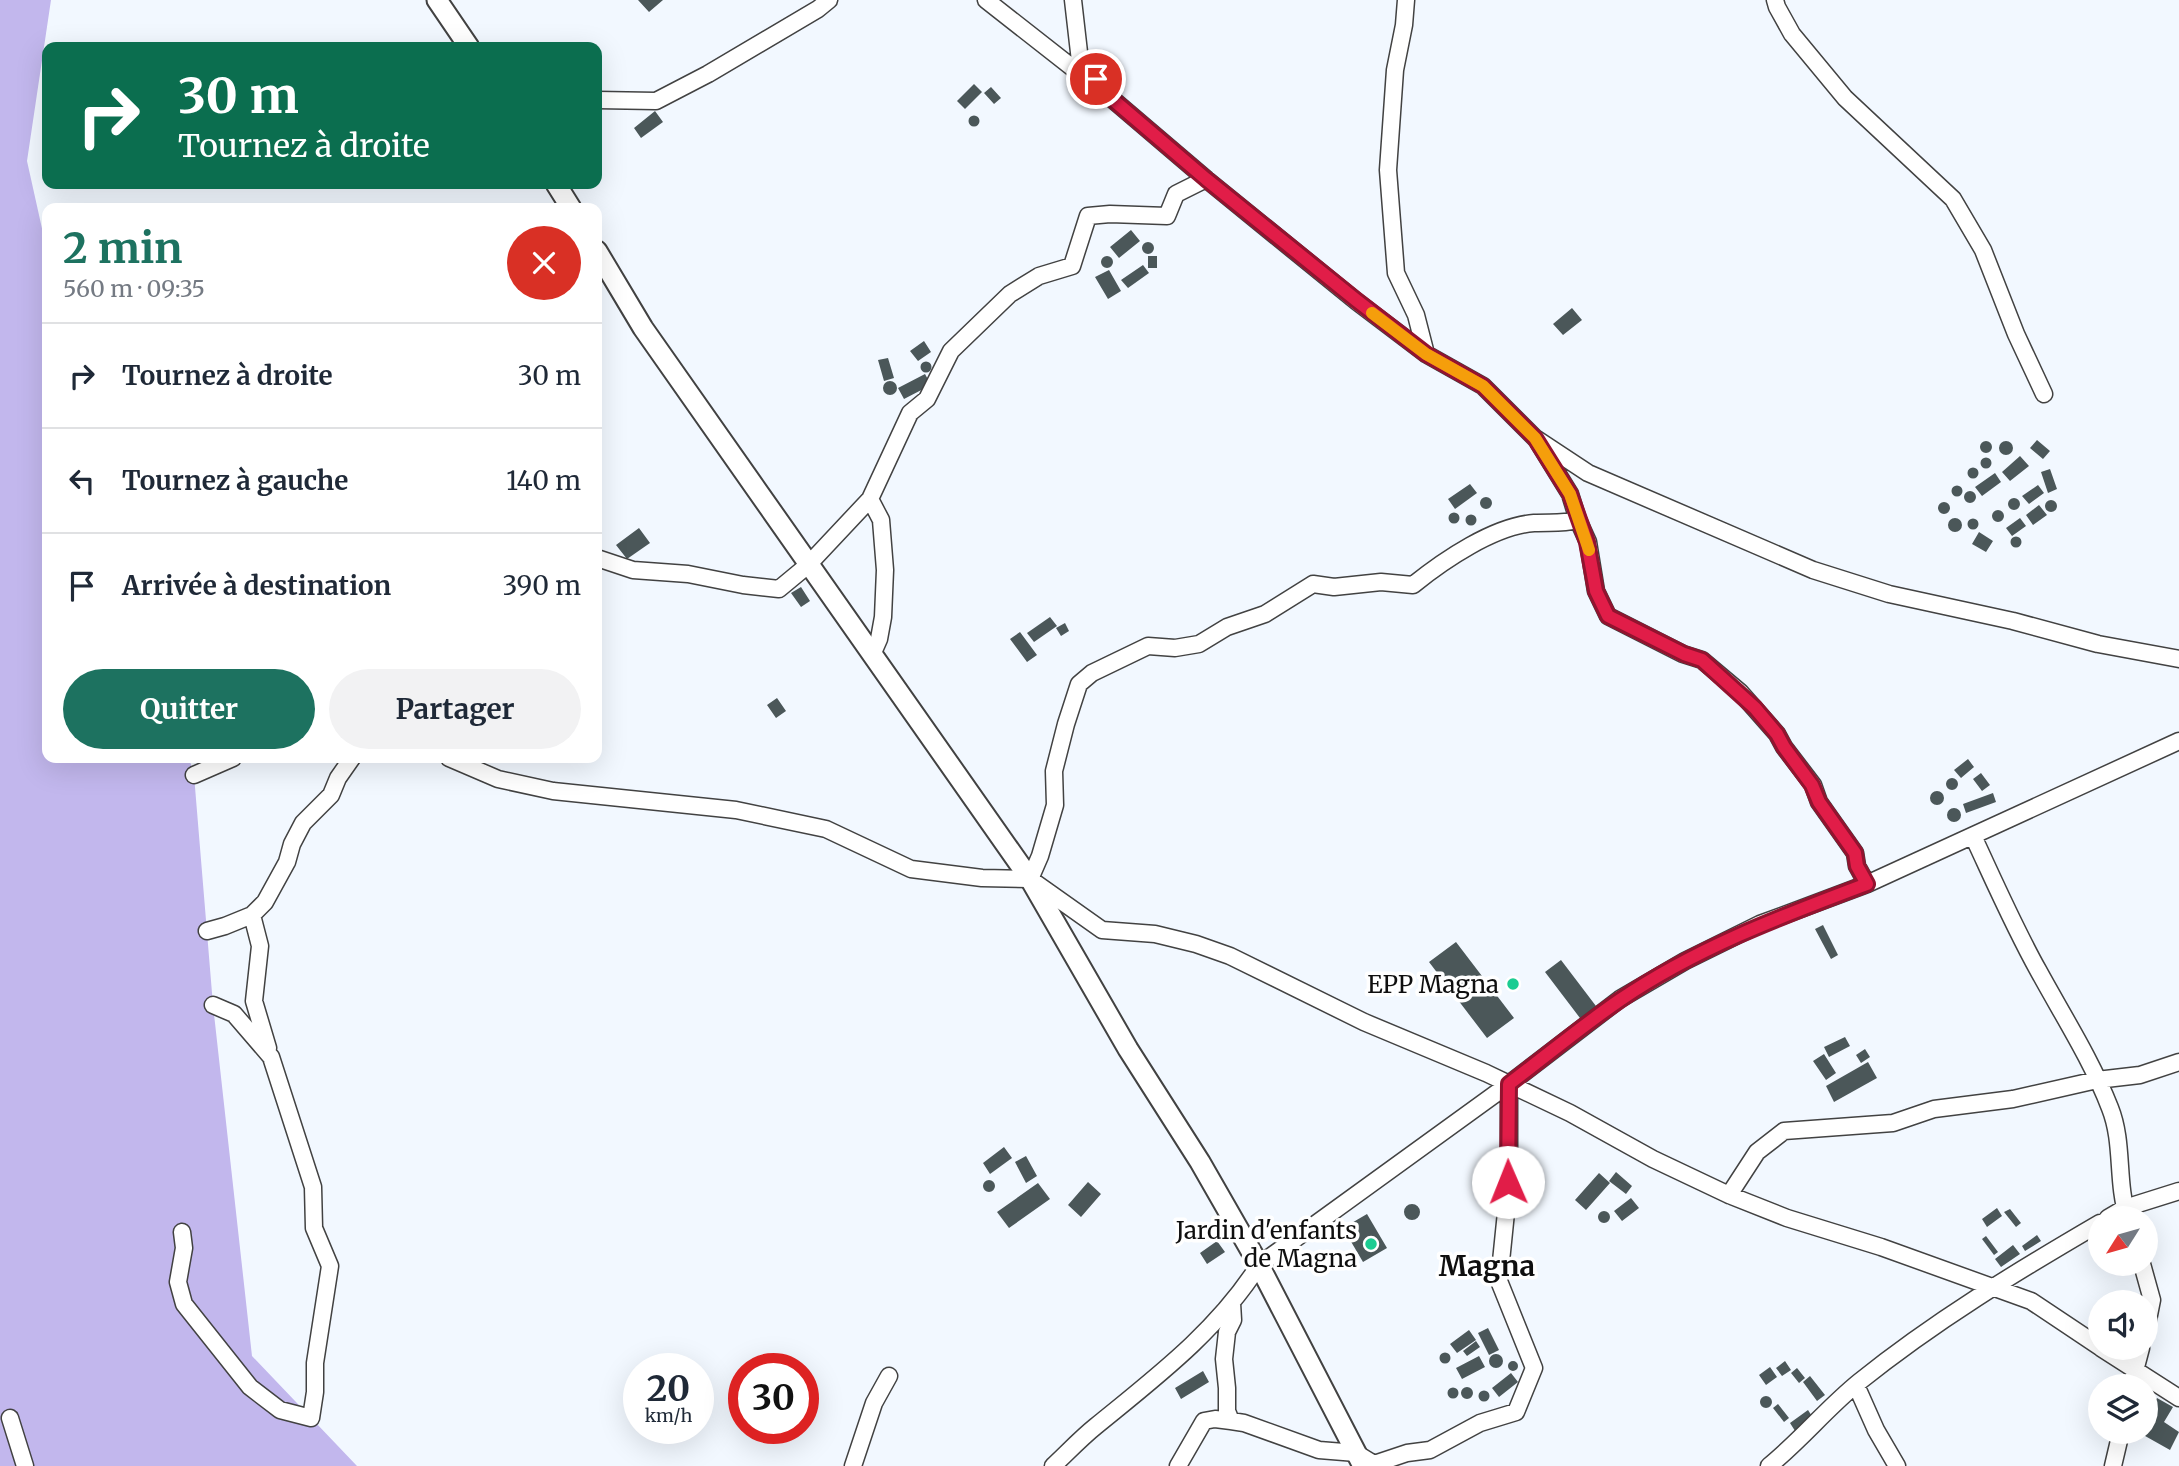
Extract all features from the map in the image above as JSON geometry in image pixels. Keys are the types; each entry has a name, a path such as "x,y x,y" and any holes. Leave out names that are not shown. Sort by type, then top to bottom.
{"street":[{"path":"437,0 466,42"},
{"path":"602,100 656,100 708,74 829,0"},
{"path":"986,0 1426,354 1483,386 1535,438 1588,473 1813,570 1889,594 2013,621 2098,644 2179,659"},
{"path":"1073,0 1080,61 1111,98"},
{"path":"1406,0 1395,70 1388,170 1396,273 1416,315 1426,354"},
{"path":"1775,0 1792,34 1845,98 1953,200 1983,250 2016,334 2045,394"},
{"path":"602,560 633,570 688,574 779,589 808,565 870,499 911,413 927,399 951,351 1010,294 1039,276 1072,266 1088,216 1167,216 1176,194 1206,179"},
{"path":"602,259 643,328 1030,880 1128,1049 1200,1162 1259,1265 1359,1459"},
{"path":"1535,438 1570,494 1587,542 1596,591 1608,616 1684,654 1702,660 1755,708 1777,734 1812,785 1819,802 1855,853 1857,866 1867,884"},
{"path":"870,499 881,520 885,570 883,617 879,639 872,655"},
{"path":"1030,880 1055,805 1054,771 1066,724 1079,684 1091,673 1148,646 1175,648 1199,644 1227,627 1265,614 1313,584 1334,587 1381,582 1413,585 1429,572 1500,530 1534,523 1560,524 1578,520"},
{"path":"1053,1466 1094,1427 1177,1361 1232,1303 1259,1265 1509,1084 1620,999 1685,961 1760,925 1867,884 2179,741"},
{"path":"194,775 222,763"},
{"path":"206,931 252,915 265,902 277,882 303,822 331,795 348,763"},
{"path":"461,763 498,779 553,791 736,810 826,829 911,869 982,878 1030,880 1102,930 1155,934 1230,956 1364,1022 1570,1113 1653,1159 1729,1195 1787,1219 1881,1248 2031,1301 2088,1338"},
{"path":"1973,836 2110,1108 2118,1136 2125,1206"},
{"path":"182,1233 184,1248 178,1282 184,1304 250,1387 280,1410 311,1418 315,1392 315,1363 330,1266 314,1228 313,1187 280,1092 254,1001 260,946 252,915"},
{"path":"213,1005 234,1014 271,1056"},
{"path":"1729,1195 1757,1152 1784,1131 1893,1123 1934,1109 2012,1099 2097,1080 2140,1075 2179,1062"},
{"path":"1178,1466 1204,1421 1215,1419 1244,1423 1319,1450 1374,1464 1407,1453 1430,1450 1480,1423 1516,1412 1534,1367 1499,1281 1508,1182 1509,1084"},
{"path":"2143,1206 2179,1191"},
{"path":"1769,1466 1856,1385 1915,1339 1992,1286 2088,1230"},
{"path":"1231,1421 1227,1411 1224,1359 1227,1332 1233,1320 1232,1303"},
{"path":"2114,1360 2129,1374"},
{"path":"853,1466 874,1403 889,1376"},
{"path":"1856,1385 1876,1430 1897,1466"},
{"path":"2158,1389 2179,1398"},
{"path":"10,1418 24,1466"},
{"path":"2113,1466 2118,1444"}],"shaded area":[{"path":"0,0 51,0 45,42 42,42 42,60 27,161 42,228 42,763 190,763 194,775 213,1005 252,1356 357,1466 0,1466"}],"building":[{"path":"638,0 663,0 649,12"},
{"path":"974,84 982,92 965,109 957,101"},
{"path":"991,87 1001,98 994,104 984,93"},
{"path":"655,111 663,122 641,138 634,128"},
{"path":"974,116 978,117 978,125 974,126 970,125 969,121 970,117"},
{"path":"1131,230 1140,241 1119,258 1110,247"},
{"path":"1148,242 1154,248 1148,254 1142,248"},
{"path":"1107,256 1113,262 1107,268 1101,262"},
{"path":"1148,256 1157,256 1157,268 1148,268"},
{"path":"1143,265 1149,273 1128,288 1121,280"},
{"path":"1109,270 1121,291 1108,299 1095,277"},
{"path":"1572,308 1582,320 1563,335 1553,324"},
{"path":"924,341 931,352 918,361 910,351"},
{"path":"888,358 894,378 884,381 878,360"},
{"path":"926,362 930,363 930,371 926,372 922,371 921,367 922,363"},
{"path":"925,374 931,385 904,399 898,388"},
{"path":"890,381 895,383 895,393 890,395 885,393 883,388 885,383"},
{"path":"2037,440 2050,451 2043,459 2030,448"},
{"path":"1986,441 1992,447 1986,453 1980,447"},
{"path":"2006,441 2011,443 2011,453 2006,455 2001,453 1999,448 2001,443"},
{"path":"2020,456 2029,466 2010,481 2002,472"},
{"path":"1986,457 1992,463 1986,469 1980,463"},
{"path":"1973,467 1979,473 1973,479 1967,473"},
{"path":"2050,469 2057,489 2048,493 2041,472"},
{"path":"1995,473 2001,482 1982,496 1975,487"},
{"path":"1470,484 1477,493 1455,509 1448,499"},
{"path":"1957,485 1963,491 1957,497 1951,491"},
{"path":"2038,485 2044,493 2029,504 2022,496"},
{"path":"1970,491 1976,497 1970,503 1964,497"},
{"path":"1481,498 1491,498 1491,508 1481,508"},
{"path":"2014,498 2020,504 2014,510 2008,504"},
{"path":"2051,500 2057,506 2051,512 2045,506"},
{"path":"1944,502 1950,508 1944,514 1938,508"},
{"path":"2039,505 2047,515 2033,525 2026,515"},
{"path":"1998,510 2004,516 1998,522 1992,516"},
{"path":"1454,512 1460,518 1454,524 1448,518"},
{"path":"1471,515 1475,516 1475,524 1471,525 1467,524 1466,520 1467,516"},
{"path":"1955,518 1960,520 1960,530 1955,532 1950,530 1948,525 1950,520"},
{"path":"2020,518 2026,526 2012,536 2006,528"},
{"path":"1973,519 1977,520 1977,528 1973,529 1969,528 1968,524 1969,520"},
{"path":"639,528 650,543 627,559 616,545"},
{"path":"1979,532 1993,541 1986,552 1972,544"},
{"path":"2016,537 2020,538 2020,546 2016,547 2012,546 2011,542 2012,538"},
{"path":"801,587 810,601 801,607 791,593"},
{"path":"1050,617 1057,626 1034,642 1027,633"},
{"path":"1065,623 1069,631 1061,636 1056,628"},
{"path":"1020,632 1037,655 1027,662 1010,639"},
{"path":"777,698 786,711 776,718 767,705"},
{"path":"1968,759 1974,767 1961,778 1954,770"},
{"path":"1981,773 1990,785 1982,791 1973,779"},
{"path":"1952,778 1958,784 1952,790 1946,784"},
{"path":"1937,791 1942,793 1942,803 1937,805 1932,803 1930,798 1932,793"},
{"path":"1993,793 1996,802 1966,813 1963,804"},
{"path":"1954,808 1959,810 1959,820 1954,822 1949,820 1947,815 1949,810"},
{"path":"1823,925 1838,955 1831,959 1815,929"},
{"path":"1456,942 1514,1018 1487,1038 1429,962"},
{"path":"1561,960 1599,1010 1583,1022 1545,972"},
{"path":"1845,1037 1850,1046 1829,1057 1824,1047"},
{"path":"1865,1049 1870,1057 1861,1063 1856,1055"},
{"path":"1824,1054 1836,1073 1826,1080 1813,1061"},
{"path":"1868,1062 1877,1078 1834,1102 1826,1086"},
{"path":"1004,1147 1012,1158 990,1174 983,1163"},
{"path":"1026,1156 1037,1176 1026,1183 1015,1162"},
{"path":"1616,1172 1632,1186 1626,1194 1609,1181"},
{"path":"1599,1173 1610,1183 1586,1210 1575,1200"},
{"path":"989,1180 995,1186 989,1192 983,1186"},
{"path":"1088,1182 1101,1194 1081,1217 1068,1205"},
{"path":"1038,1183 1050,1199 1009,1228 997,1212"},
{"path":"1631,1198 1639,1208 1622,1221 1614,1211"},
{"path":"1409,1204 1415,1204 1420,1212 1418,1218 1409,1220 1404,1215 1404,1209"},
{"path":"1997,1208 2002,1216 1987,1227 1982,1219"},
{"path":"2010,1209 2021,1223 2016,1227 2004,1212"},
{"path":"1604,1211 1610,1217 1604,1223 1598,1217"},
{"path":"1367,1214 1387,1248 1363,1262 1343,1228"},
{"path":"2037,1235 2041,1241 2025,1251 2022,1246"},
{"path":"1986,1236 1998,1252 1994,1255 1982,1239"},
{"path":"1217,1241 1225,1252 1207,1264 1200,1253"},
{"path":"2013,1245 2020,1254 2001,1267 1995,1259"},
{"path":"1488,1328 1499,1350 1489,1355 1478,1333"},
{"path":"1469,1330 1476,1340 1457,1353 1450,1344"},
{"path":"1476,1341 1480,1347 1467,1356 1463,1351"},
{"path":"1445,1353 1449,1354 1449,1362 1445,1363 1441,1362 1440,1358 1441,1354"},
{"path":"1496,1354 1501,1356 1501,1366 1496,1368 1491,1366 1489,1361 1491,1356"},
{"path":"1479,1356 1485,1367 1462,1379 1456,1368"},
{"path":"1513,1361 1517,1362 1517,1370 1513,1371 1509,1370 1508,1366 1509,1362"},
{"path":"1785,1361 1791,1370 1782,1376 1776,1368"},
{"path":"1770,1367 1777,1377 1766,1385 1759,1375"},
{"path":"1797,1368 1805,1378 1799,1383 1791,1373"},
{"path":"1203,1371 1209,1382 1181,1399 1175,1388"},
{"path":"1511,1373 1518,1382 1499,1397 1492,1388"},
{"path":"1810,1376 1825,1395 1817,1401 1803,1382"},
{"path":"1467,1387 1473,1393 1467,1399 1461,1393"},
{"path":"1453,1388 1457,1389 1457,1397 1453,1398 1449,1397 1448,1393 1449,1389"},
{"path":"1484,1390 1490,1396 1484,1402 1478,1396"},
{"path":"1761,1397 1771,1397 1771,1407 1761,1407"},
{"path":"2158,1399 2173,1407 2164,1422 2179,1432 2170,1450 2158,1443"},
{"path":"1778,1404 1789,1418 1784,1422 1773,1408"},
{"path":"1808,1410 1815,1421 1797,1434 1790,1423"}],"slow traffic":[{"path":"1372,313 1426,354 1483,386 1535,438 1570,494 1589,550"}],"place":[{"name":"EPP Magna","path":"1513,984"},
{"name":"Jardin d'enfants de Magna","path":"1371,1244"}],"district":[{"name":"Magna","path":"1487,1266"}],"route":[{"path":"1096,79 1111,98 1206,179 1426,354 1483,386 1535,438 1570,494 1587,542 1596,591 1608,616 1684,654 1702,660 1740,692 1777,734 1812,785 1819,802 1855,853 1857,866 1867,884 1760,925 1685,961 1620,999 1509,1084 1508,1182"}]}
